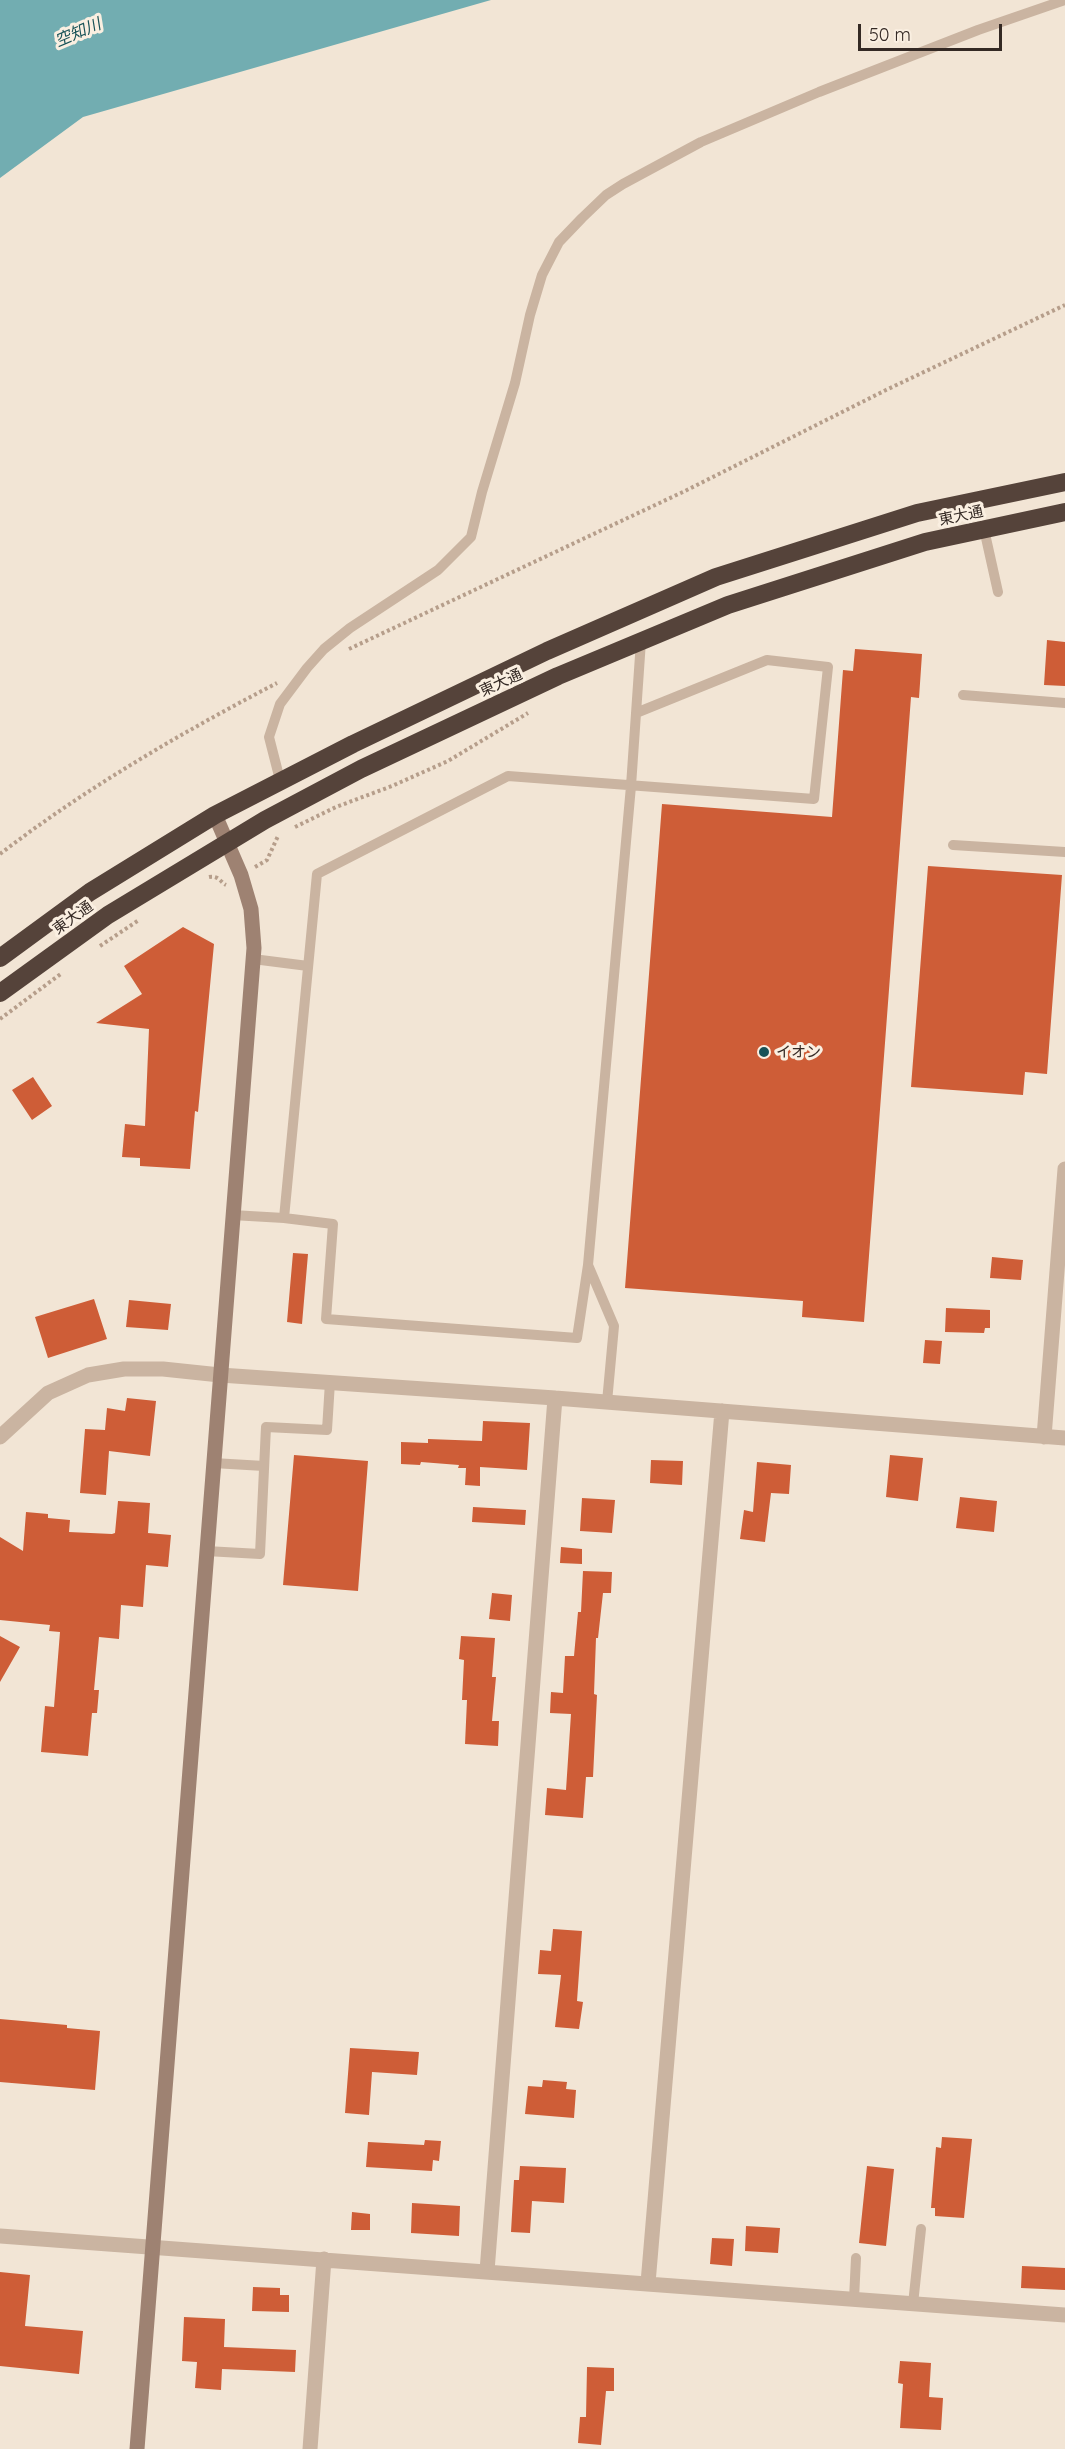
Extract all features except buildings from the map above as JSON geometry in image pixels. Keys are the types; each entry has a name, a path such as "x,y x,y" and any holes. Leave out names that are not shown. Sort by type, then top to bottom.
{"highway":[{"name":"東大通","path":"0,958 90,892 216,815 280,780 547,651 716,577 917,513 1065,482"},
{"name":"東大通","path":"0,993 108,915 227,842 361,769 558,676 739,601 924,542 1065,512"}],"street":[{"path":"137,2449 253,959 251,909 241,875 216,815"},
{"path":"1044,1437 1065,1168"},
{"path":"0,1437 48,1393 88,1376 124,1369 163,1369 1065,1438"},
{"path":"487,2271 555,1398"},
{"path":"648,2283 722,1411"},
{"path":"0,2236 1065,2315"},
{"path":"310,2449 324,2259"}],"lane":[{"path":"280,780 269,737 280,704 307,668 324,649 350,628 438,570 471,537 515,383 530,315 542,275 559,242 606,195 701,142 808,96 978,30 1065,0"},
{"path":"984,529 998,592"},
{"path":"232,1215 333,1224 326,1319 578,1338 588,1265 631,786 641,641"},
{"path":"284,1218 317,874 508,776 814,799 828,668 767,660 636,713"},
{"path":"963,695 1065,703"},
{"path":"953,845 1065,852"},
{"path":"253,959 308,966"},
{"path":"588,1265 614,1326 607,1402"},
{"path":"206,1551 260,1554 266,1427 327,1430 330,1383"},
{"path":"213,1463 264,1466"},
{"path":"913,2304 921,2229"},
{"path":"854,2299 856,2258"}],"path":[{"path":"338,654 664,501 886,390 1065,305"},
{"path":"0,854 52,814 177,737 307,668"},
{"path":"202,878 214,876 221,879 225,886 267,860 276,837 336,807 392,786 448,761 536,708"}],"water":[{"name":"空知川","path":"0,0 491,0 83,117 0,178"}],"place":[{"name":"イオン","path":"764,1052"}]}
